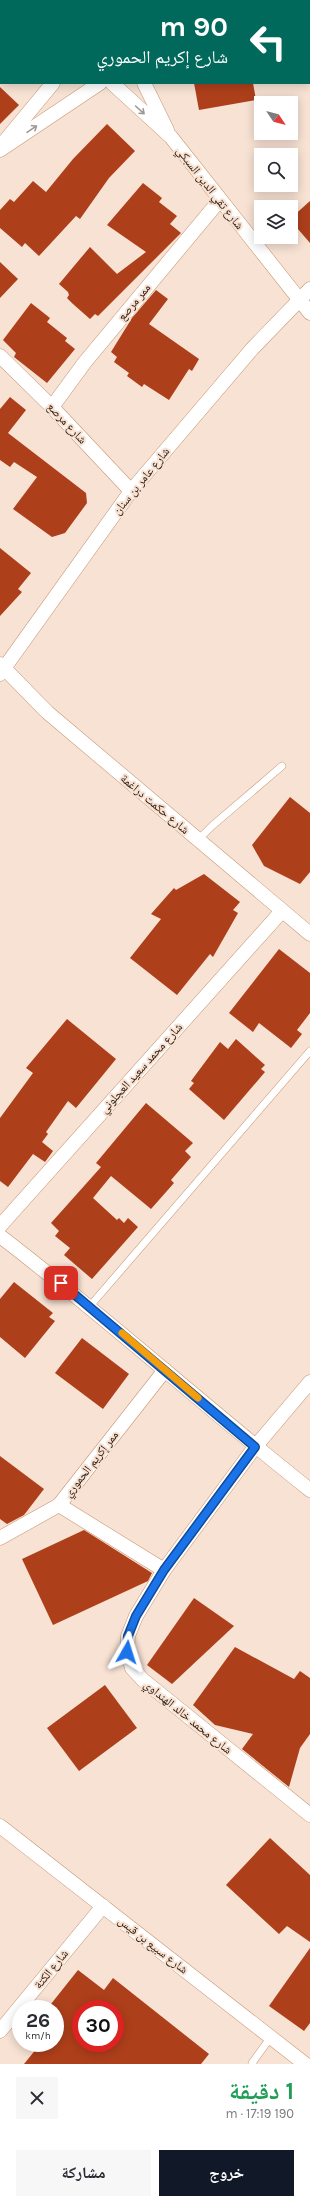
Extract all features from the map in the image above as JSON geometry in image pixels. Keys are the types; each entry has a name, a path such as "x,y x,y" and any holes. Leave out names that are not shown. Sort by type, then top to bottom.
{"street":[{"path":"0,147 52,84"},
{"path":"0,150 99,84"},
{"name":"شارع تقي الدين السبكي","path":"113,84 171,137"},
{"name":"شارع تقي الدين السبكي","path":"144,84 171,137 219,201 310,313"},
{"name":"ممر مرصع","path":"52,406 85,362 219,201"},
{"name":"شارع عامر بن سنان","path":"1,669 131,492 252,348 310,289"},
{"name":"شارع مرصع","path":"0,356 52,406 131,492"},
{"name":"شارع حكمت دراغمة","path":"1,669 47,712 310,934"},
{"name":"شارع محمد سعيد العجلوني","path":"0,1226 282,910"},
{"path":"0,1236 90,1306 255,1447 310,1490"},
{"name":"ممر إكريم الحموري","path":"0,1538 59,1505 165,1370"},
{"name":"شارع محمد خالد الهنداوي","path":"310,1382 255,1447 164,1570 136,1616 128,1636 127,1652 132,1668 143,1680 310,1814"},
{"path":"59,1505 164,1570"},
{"name":"شارع سبيع بن قيس","path":"0,1826 305,2064"},
{"name":"شارع الكتة","path":"0,2031 103,1906"}],"lane":[{"path":"198,840 212,826 282,766"},
{"path":"90,1306 310,1051"},
{"path":"253,2064 252,2063 271,2037"}],"building":[{"path":"194,84 253,84 255,96 254,96 254,100 199,110"},
{"path":"0,87 19,105 0,124"},
{"path":"107,124 135,151 109,178 80,219 76,216 39,256 25,243 22,247 0,228 0,210 10,199 14,202 33,181 46,192 73,159"},
{"path":"143,183 162,198 159,202 177,216 170,224 181,233 98,316 95,314 90,319 67,298 69,295 68,292 59,284 90,247 117,274 146,252 107,225"},
{"path":"310,201 310,243 298,229 298,212"},
{"path":"0,262 18,279 0,298"},
{"path":"156,290 168,299 149,324 199,359 192,371 189,369 169,400 144,384 142,387 127,376 129,373 114,362 117,357 111,352 132,318"},
{"path":"31,303 50,318 47,322 67,338 65,341 75,349 47,383 14,357 16,353 3,340"},
{"path":"10,397 26,410 8,433 86,493 87,503 65,533 52,537 13,509 37,477 14,462 10,467 0,460 0,409"},
{"path":"0,548 31,573 18,589 22,592 0,616"},
{"path":"290,797 310,813 310,872 300,884 264,866 252,845"},
{"path":"204,874 240,902 233,910 238,913 213,957 210,954 177,995 130,958 161,919 151,914 174,888 176,890"},
{"path":"279,949 310,973 310,1013 297,1030 302,1034 291,1048 259,1023 253,1032 229,1013"},
{"path":"67,1019 116,1059 76,1108 68,1101 46,1132 48,1134 42,1142 53,1151 45,1162 33,1154 8,1187 0,1181 0,1118 33,1073 26,1068"},
{"path":"236,1039 265,1065 261,1069 265,1072 224,1120 189,1089 194,1083 191,1081 220,1042 228,1049"},
{"path":"146,1103 193,1143 185,1151 191,1157 171,1180 174,1183 151,1209 111,1176 93,1198 117,1220 119,1218 124,1223 128,1218 138,1227 92,1279 64,1255 70,1248 55,1236 59,1231 51,1223 101,1167 96,1163"},
{"path":"14,1282 53,1313 49,1317 55,1321 25,1358 0,1337 0,1299"},
{"path":"82,1338 129,1374 103,1409 55,1373"},
{"path":"0,1456 44,1489 24,1515 7,1524 0,1519"},
{"path":"84,1530 152,1573 148,1581 53,1625 22,1559"},
{"path":"194,1598 234,1626 172,1684 147,1665"},
{"path":"235,1647 294,1679 300,1671 310,1678 310,1734 300,1748 289,1787 242,1749 253,1734 215,1725 193,1705"},
{"path":"105,1685 137,1728 79,1771 47,1728"},
{"path":"270,1838 310,1875 310,1942 287,1926 279,1934 226,1885"},
{"path":"310,1948 310,2023 304,2031 269,2006"},
{"path":"78,1970 104,1990 113,1978 209,2054 201,2064 24,2064 34,2052 64,2052 64,2000 54,2000"}],"slow traffic":[{"path":"122,1333 198,1398"}],"route":[{"path":"61,1283 255,1447 164,1570 136,1616 128,1636 127,1652"}]}
